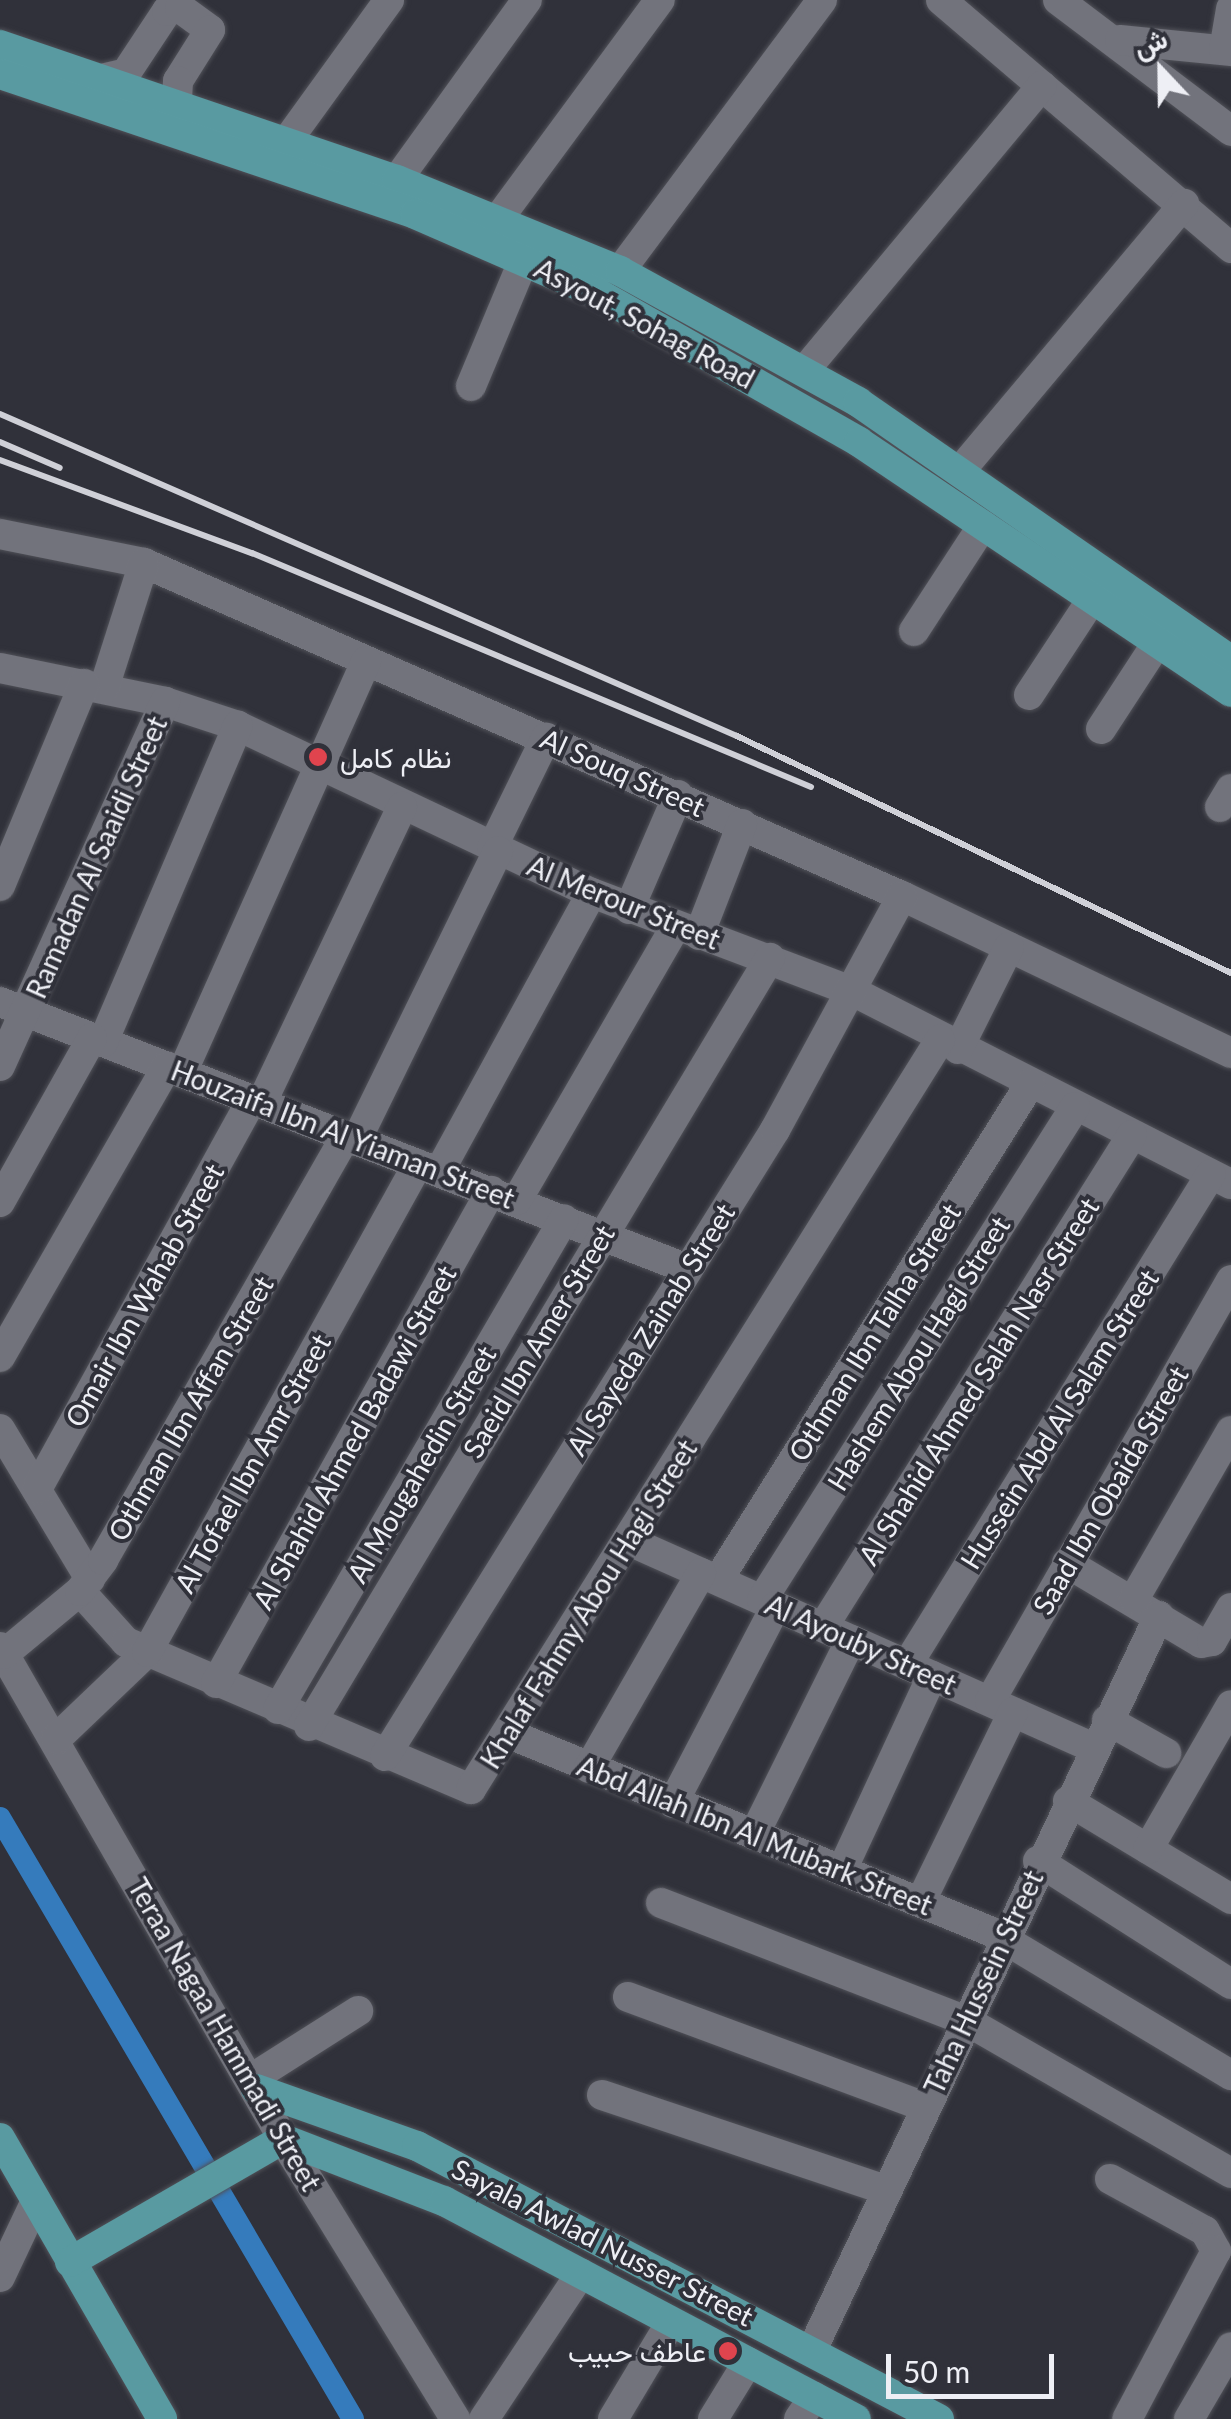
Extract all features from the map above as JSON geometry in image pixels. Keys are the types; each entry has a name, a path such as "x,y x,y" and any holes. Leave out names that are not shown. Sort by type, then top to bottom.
{"main road":[{"name":"Asyout, Sohag Road","path":"0,45 105,78 172,116 524,260 688,343 755,380 984,525 1231,692"},
{"name":"Asyout, Sohag Road","path":"0,74 287,142 498,218 620,271 805,370 960,471 1231,660"},
{"path":"688,343 704,334 701,314"},
{"path":"755,380 754,362 771,352"},
{"name":"Sayala Awlad Nusser Street","path":"254,2084 418,2146 939,2419"},
{"path":"0,2138 162,2419"},
{"path":"70,2262 283,2140"},
{"name":"Sayala Awlad Nusser Street","path":"283,2140 404,2183 748,2362 806,2408 856,2419"}],"street":[{"path":"287,142 389,0"},
{"path":"397,180 527,0"},
{"path":"498,218 660,0"},
{"path":"620,271 822,0"},
{"path":"941,0 1231,248"},
{"path":"1058,0 1231,130"},
{"path":"105,78 126,73 168,11 180,8 210,30 178,81 172,116"},
{"path":"1112,40 1227,51 1231,8"},
{"path":"805,370 1042,86"},
{"path":"960,471 1184,204"},
{"path":"471,386 524,260"},
{"path":"914,632 984,525"},
{"name":"Al Souq Street","path":"0,534 144,564 678,795 902,896 1231,1054"},
{"path":"0,886 94,686 144,564"},
{"path":"1029,695 1092,599"},
{"path":"1101,730 1158,643"},
{"path":"0,1357 175,1070 366,661"},
{"name":"Al Merour Street","path":"4,679 94,686 165,702 238,726 402,807 592,893 854,992 949,1044 1221,1179"},
{"name":"Ramadan Al Saaidi Street","path":"0,1066 14,1007 165,702"},
{"path":"0,1202 97,1040 238,726"},
{"name":"Othman Ibn Affan Street","path":"2,1650 85,1585 350,1139 495,850 546,738"},
{"path":"630,909 678,795"},
{"name":"Omair Ibn Wahab Street","path":"36,1490 257,1102 402,807"},
{"name":"Al Shahid Ahmed Badawi Street","path":"216,1683 504,1196 687,931 742,824"},
{"name":"Al Tofael Ibn Amr Street","path":"56,1738 147,1652 592,893"},
{"name":"Al Sayeda Zainab Street","path":"385,1756 854,992 902,896"},
{"name":"Khalaf Fahmy Abou Hagi Street","path":"0,1429 108,1628 147,1652 309,1726 470,1790 1009,947"},
{"name":"Saeid Ibn Amer Street","path":"309,1726 770,958"},
{"name":"Houzaifa Ibn Al Yiaman Street","path":"14,1007 685,1268"},
{"name":"Othman Ibn Talha Street","path":"589,1768 1030,1084"},
{"name":"Hashem Abou Hagi Street","path":"672,1803 769,1603 1075,1107"},
{"name":"Al Shahid Ahmed Salah Nasr Street","path":"754,1836 837,1633 1132,1135"},
{"name":"Hussein Abd Al Salam Street","path":"842,1870 920,1670 1221,1179"},
{"name":"Al Mougahedin Street","path":"278,1710 564,1220"},
{"name":"Saad Ibn Obaida Street","path":"921,1902 1001,1706 1067,1563 1231,1280"},
{"name":"Taha Hussein Street","path":"812,2350 1038,1861 1101,1734 1147,1608 1231,1431"},
{"name":"Al Ayouby Street","path":"627,1540 1001,1706 1166,1753"},
{"path":"1067,1563 1207,1643 1231,1608"},
{"name":"Teraa Nagaa Hammadi Street","path":"2,1650 56,1738 283,2140 455,2419"},
{"path":"1148,1849 1231,1704"},
{"name":"Abd Allah Ibn Al Mubark Street","path":"506,1733 1002,1938 1231,2075"},
{"path":"1068,1800 1148,1849 1226,1886"},
{"path":"1038,1861 1231,1984"},
{"path":"660,1904 965,2020 1231,2173"},
{"path":"628,1997 925,2106"},
{"path":"254,2084 358,2011"},
{"path":"602,2096 886,2190"},
{"path":"1110,2179 1205,2231 1216,2251 1126,2419"},
{"path":"0,2277 36,2201"},
{"path":"484,2419 582,2273"},
{"path":"613,2419 672,2322"},
{"path":"1189,2419 1231,2347"},
{"path":"714,2419 748,2362"}],"waterway":[{"path":"0,1818 353,2419"}],"railway":[{"path":"0,414 737,736 1231,973"},
{"path":"0,442 60,468"},
{"path":"0,460 252,553 811,787"}],"place":[{"name":"نظام كامل","path":"318,757"},
{"name":"عاطف حبيب","path":"728,2351"}]}
